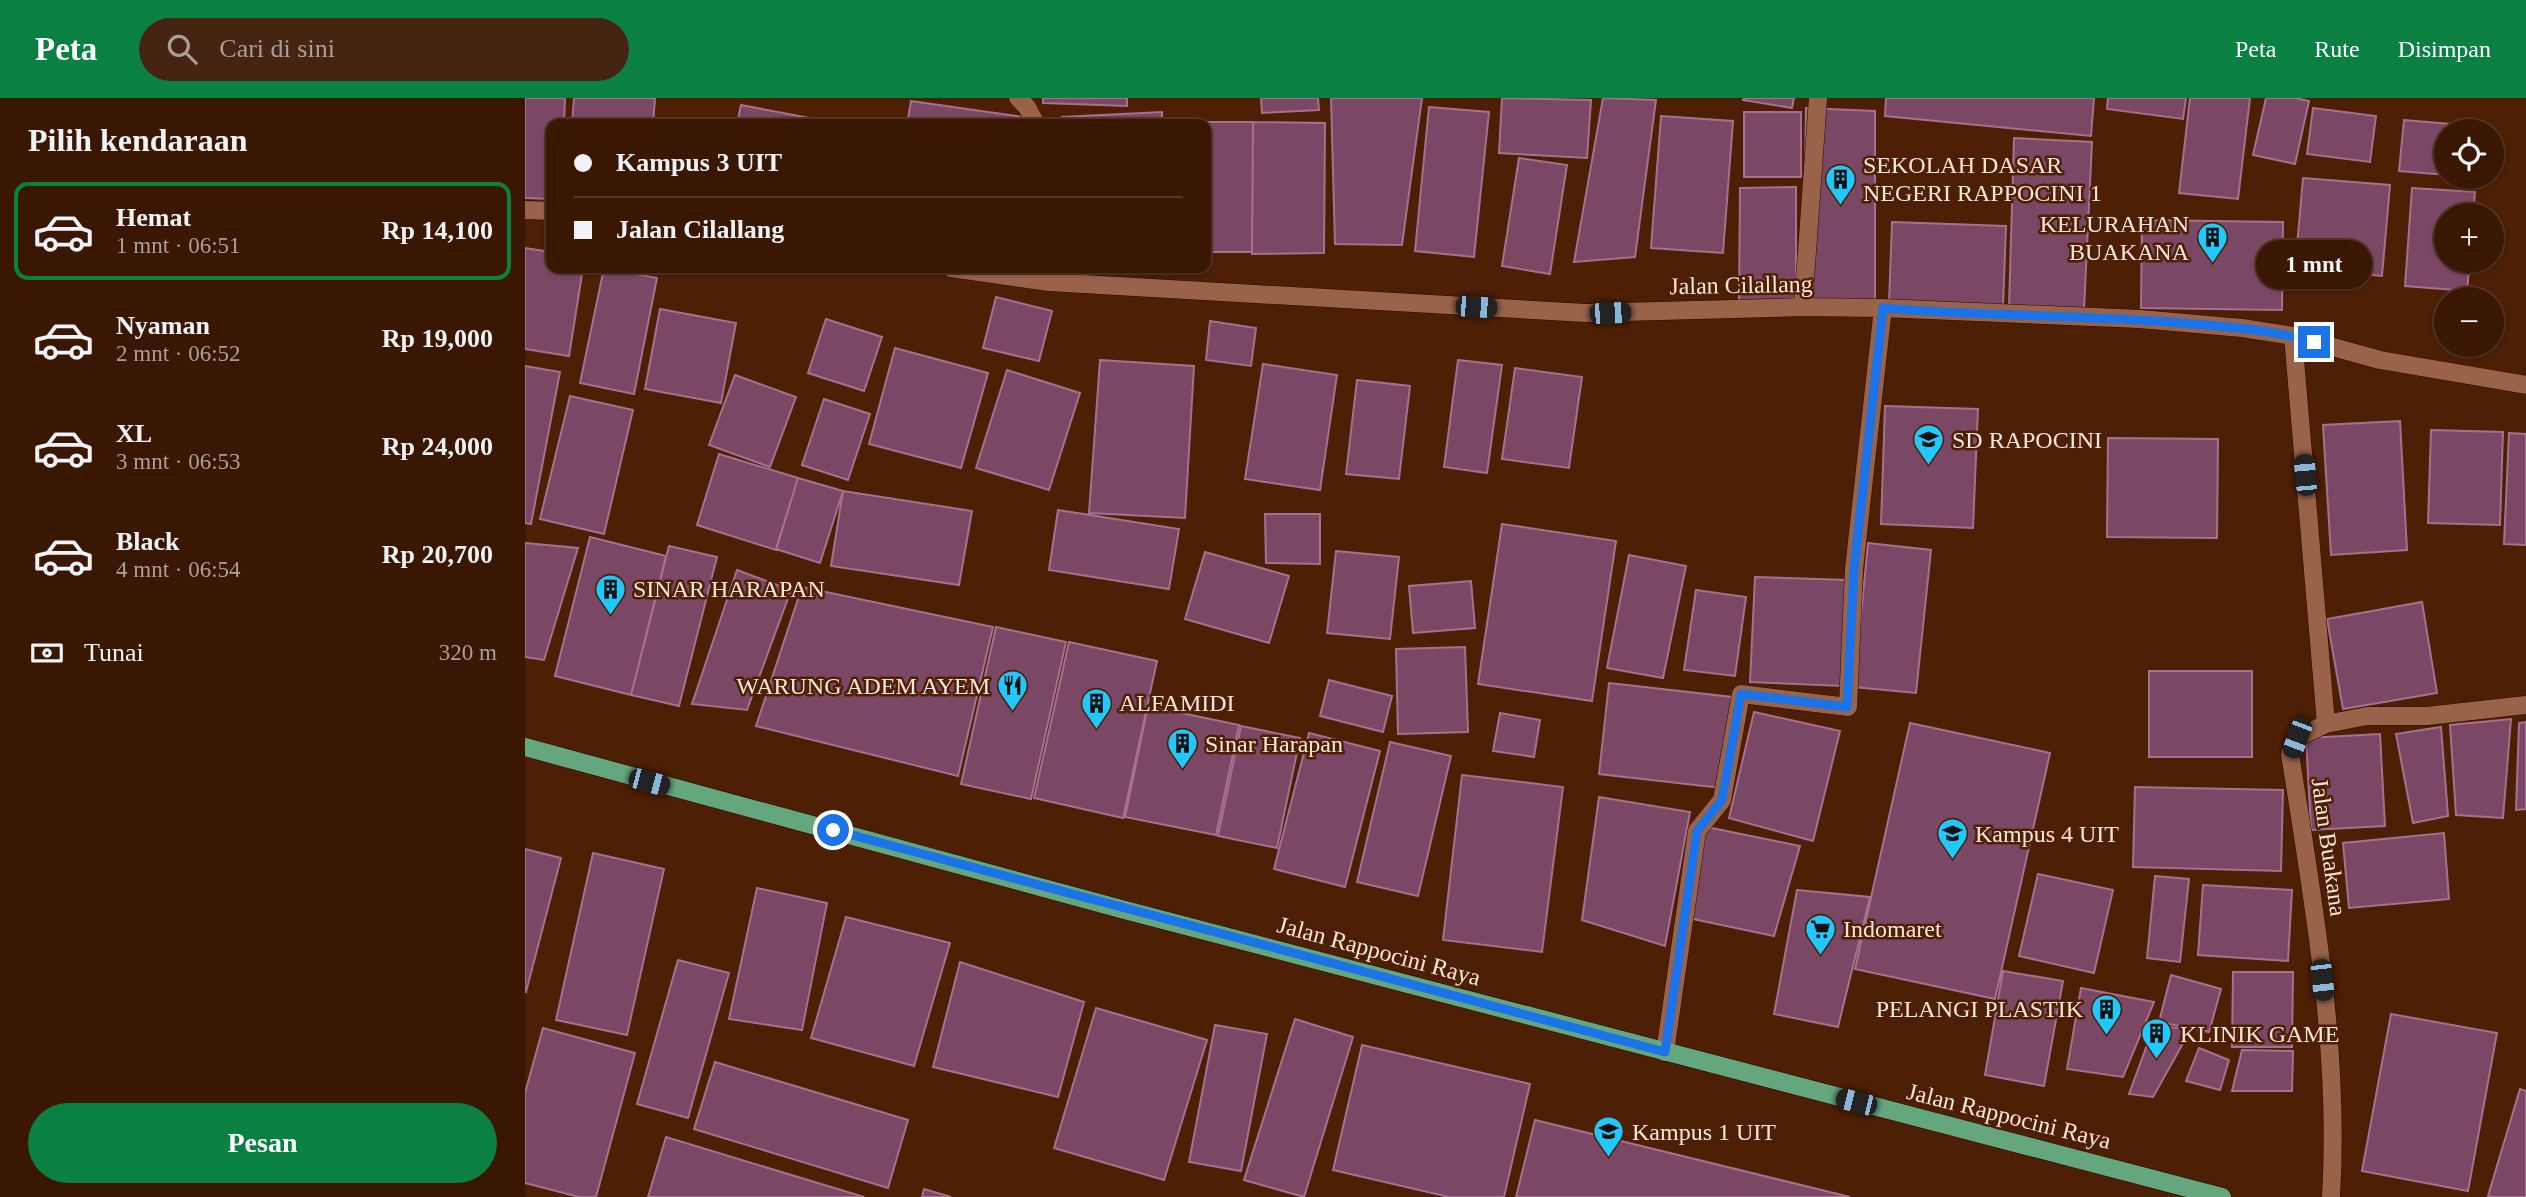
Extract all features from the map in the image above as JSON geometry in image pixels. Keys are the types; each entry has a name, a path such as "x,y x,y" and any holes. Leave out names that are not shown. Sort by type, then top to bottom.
{"main road":[{"name":"Jalan Rappocini Raya","path":"525,747 1108,905 2222,1197"}],"street":[{"path":"1018,98 1033,119"},
{"path":"1803,307 1818,98"},
{"path":"525,209 546,211"},
{"name":"Jalan Cilallang","path":"1031,273 1585,313 1803,307 2140,319 2242,328 2293,336 2380,360 2526,385"},
{"path":"1665,1052 1697,831 1722,800 1741,694 1847,707 1854,569 1883,308"},
{"path":"2293,336 2326,724"},
{"name":"Jalan Buakana","path":"2331,1197 2333,1168 2329,1047 2314,910 2290,754 2297,738 2326,724 2367,716 2427,716 2526,705"}],"building":[{"path":"525,98 565,98 564,119 546,119 546,199 525,198"},
{"path":"574,98 655,98 653,119 572,119"},
{"path":"1043,98 1127,98 1127,106 1043,103"},
{"path":"1261,98 1318,98 1319,110 1262,113"},
{"path":"1331,98 1422,98 1402,245 1335,244"},
{"path":"1502,98 1591,100 1587,158 1499,153"},
{"path":"1603,98 1656,100 1635,257 1574,262"},
{"path":"1794,98 1792,108 1743,100"},
{"path":"1886,98 2094,98 2091,136 1885,116"},
{"path":"2108,98 2186,98 2183,119 2107,109"},
{"path":"2190,98 2250,98 2238,199 2179,193"},
{"path":"2266,98 2309,101 2295,164 2253,155"},
{"path":"911,101 1030,118 1030,119 908,119"},
{"path":"741,105 815,119 738,119"},
{"path":"1429,107 1489,112 1474,257 1415,251"},
{"name":"SEKOLAH DASAR NEGERI RAPPOCINI 1","path":"1806,108 1875,111 1875,301 1803,301"},
{"path":"2313,108 2376,116 2370,162 2307,154"},
{"path":"1162,112 1162,119 1062,117"},
{"path":"1744,112 1801,112 1801,177 1744,177"},
{"path":"1661,116 1733,121 1723,253 1651,248"},
{"path":"2404,120 2434,123 2434,174 2399,171"},
{"path":"1211,122 1253,122 1252,252 1211,252"},
{"path":"1253,122 1325,123 1324,253 1252,254"},
{"path":"2014,138 2092,142 2084,310 2009,306"},
{"path":"1519,158 1567,165 1550,274 1502,266"},
{"path":"2303,178 2390,185 2382,276 2295,269"},
{"path":"1796,187 1796,302 1739,302 1740,188"},
{"path":"2412,188 2475,192 2474,203 2434,203 2434,273 2469,273 2467,287 2405,286"},
{"name":"KELURAHAN BUAKANA","path":"2142,220 2283,222 2282,310 2141,308"},
{"name":"SEKOLAH DASAR NEGERI RAPPOCINI 1","path":"1892,222 2006,226 2003,307 1889,303"},
{"path":"525,248 546,251 546,273 582,273 569,356 525,349"},
{"path":"603,273 630,273 657,278 634,394 580,383"},
{"path":"996,297 1052,311 1039,361 983,348"},
{"path":"660,309 736,323 721,403 645,389"},
{"path":"826,319 882,337 864,391 808,373"},
{"path":"1210,321 1256,328 1251,366 1206,360"},
{"path":"895,348 988,373 961,468 869,444"},
{"path":"1100,360 1194,366 1185,518 1089,513"},
{"path":"1458,360 1502,365 1487,473 1444,467"},
{"path":"1263,364 1337,375 1320,490 1245,479"},
{"path":"525,366 560,372 531,524 525,523"},
{"path":"1515,368 1582,377 1569,468 1502,459"},
{"path":"1007,370 1080,393 1049,490 976,468"},
{"path":"735,375 796,397 770,467 709,445"},
{"path":"1357,380 1410,386 1399,479 1346,474"},
{"path":"570,396 633,410 604,534 540,519"},
{"path":"824,399 870,414 848,480 802,465"},
{"name":"SD RAPOCINI","path":"1885,406 1978,409 1973,528 1881,524"},
{"path":"2400,421 2407,550 2331,555 2323,425"},
{"path":"2431,430 2503,432 2500,525 2428,523"},
{"path":"2509,433 2526,434 2526,545 2504,544"},
{"path":"2108,438 2218,439 2217,538 2107,537"},
{"path":"719,454 798,478 776,550 697,525"},
{"path":"798,478 843,491 820,563 776,549"},
{"path":"843,491 972,511 959,585 831,566"},
{"path":"1058,510 1179,529 1169,589 1049,570"},
{"path":"1265,514 1320,514 1320,564 1266,563"},
{"path":"1502,524 1616,541 1592,701 1478,684"},
{"name":"SINAR HARAPAN","path":"590,537 666,556 631,695 555,676"},
{"path":"525,543 578,548 544,660 525,657"},
{"path":"1868,543 1931,550 1916,693 1854,687"},
{"path":"669,546 717,557 679,706 631,695"},
{"path":"1336,551 1399,557 1390,639 1327,633"},
{"path":"1205,552 1289,576 1269,643 1185,619"},
{"path":"1629,555 1686,566 1663,678 1607,668"},
{"path":"737,570 791,590 747,710 692,704"},
{"path":"1755,577 1848,580 1843,686 1750,682"},
{"path":"1471,581 1475,628 1413,633 1409,586"},
{"path":"802,587 993,627 958,776 756,726"},
{"path":"1696,590 1746,597 1735,676 1684,670"},
{"path":"2422,602 2437,693 2343,709 2327,619"},
{"name":"WARUNG ADEM AYEM","path":"996,627 1066,642 1031,799 961,784"},
{"name":"ALFAMIDI","path":"1069,642 1157,661 1123,818 1034,798"},
{"path":"1465,647 1468,732 1398,734 1396,649"},
{"path":"2149,671 2252,671 2252,757 2149,757"},
{"path":"1329,680 1392,696 1383,732 1320,716"},
{"path":"1609,683 1732,697 1721,788 1599,774"},
{"name":"Sinar Harapan","path":"1148,706 1239,725 1216,835 1125,817"},
{"path":"1754,712 1840,731 1813,841 1729,818"},
{"path":"1500,713 1540,720 1534,757 1493,751"},
{"path":"2511,719 2503,818 2456,815 2450,725"},
{"path":"2526,722 2526,809 2516,810 2519,723"},
{"name":"Kampus 4 UIT","path":"1910,723 2050,753 1995,999 1855,969"},
{"path":"1241,726 1300,738 1277,848 1218,836"},
{"path":"2441,727 2448,816 2413,823 2396,734"},
{"path":"1309,733 1380,751 1345,887 1274,869"},
{"path":"2380,734 2385,826 2311,830 2306,738"},
{"path":"1390,742 1451,756 1418,896 1357,882"},
{"path":"1462,775 1563,787 1542,952 1443,940"},
{"path":"2135,787 2283,790 2281,871 2133,867"},
{"path":"1599,797 1690,812 1665,946 1582,920"},
{"path":"1707,827 1800,846 1774,936 1688,918"},
{"path":"2444,833 2449,899 2349,908 2343,843"},
{"path":"525,849 561,858 526,992 525,992"},
{"path":"593,853 664,869 627,1035 556,1020"},
{"path":"2038,874 2113,890 2094,973 2019,956"},
{"path":"2155,876 2189,879 2180,962 2147,958"},
{"path":"2203,885 2292,890 2288,961 2198,955"},
{"path":"757,888 827,903 802,1030 729,1019"},
{"name":"Indomaret","path":"1797,890 1870,897 1838,1027 1774,1014"},
{"path":"846,917 950,943 914,1066 811,1038"},
{"path":"678,960 729,973 688,1118 637,1104"},
{"path":"960,962 1084,1002 1058,1097 933,1067"},
{"path":"2003,971 2063,981 2044,1086 1985,1075"},
{"path":"2233,972 2293,972 2292,1047 2232,1047"},
{"path":"2171,975 2221,989 2209,1032 2159,1022"},
{"name":"PELANGI PLASTIK","path":"2081,988 2154,1002 2123,1077 2067,1069"},
{"path":"1096,1008 1207,1040 1164,1180 1054,1148"},
{"path":"2391,1014 2497,1033 2468,1191 2362,1171"},
{"path":"1295,1019 1353,1037 1304,1197 1244,1180"},
{"path":"1215,1025 1267,1034 1241,1171 1189,1162"},
{"name":"KLINIK GAME","path":"2154,1026 2191,1029 2153,1097 2129,1094"},
{"path":"543,1028 635,1053 596,1197 579,1197 525,1183 525,1093"},
{"path":"1362,1045 1530,1084 1504,1197 1449,1197 1333,1170"},
{"path":"2199,1048 2229,1060 2220,1090 2186,1081"},
{"path":"2242,1050 2293,1051 2292,1091 2232,1091"},
{"path":"715,1062 908,1120 888,1188 694,1129"},
{"path":"2520,1089 2526,1091 2526,1197 2488,1196"},
{"name":"Kampus 1 UIT","path":"1535,1120 1850,1197 1516,1197"},
{"path":"666,1137 864,1197 648,1197"},
{"path":"924,1189 951,1197 922,1197"}],"place":[{"name":"SEKOLAH DASAR NEGERI RAPPOCINI 1","path":"1840,206"},
{"name":"KELURAHAN BUAKANA","path":"2212,265"},
{"name":"SD RAPOCINI","path":"1929,467"},
{"name":"SINAR HARAPAN","path":"610,616"},
{"name":"WARUNG ADEM AYEM","path":"1013,713"},
{"name":"ALFAMIDI","path":"1096,730"},
{"name":"Sinar Harapan","path":"1182,771"},
{"name":"Kampus 4 UIT","path":"1952,861"},
{"name":"Indomaret","path":"1820,956"},
{"name":"PELANGI PLASTIK","path":"2106,1036"},
{"name":"KLINIK GAME","path":"2157,1061"},
{"name":"Kampus 1 UIT","path":"1609,1159"}],"route":[{"path":"833,830 1665,1052 1697,831 1722,800 1741,694 1847,707 1854,569 1883,308 2140,319 2242,328 2314,342"}]}
